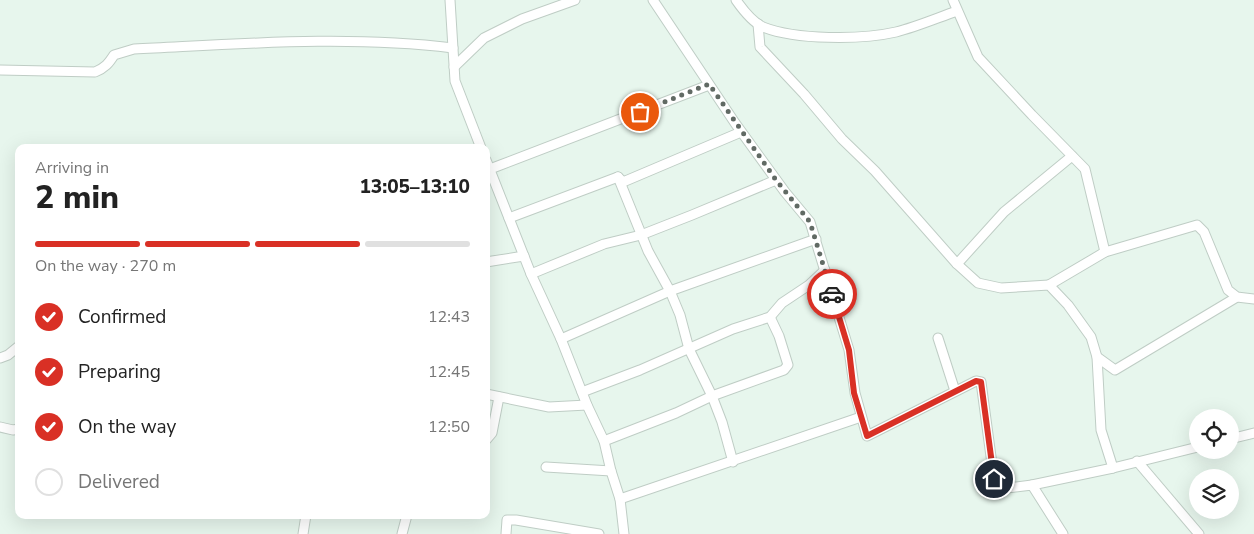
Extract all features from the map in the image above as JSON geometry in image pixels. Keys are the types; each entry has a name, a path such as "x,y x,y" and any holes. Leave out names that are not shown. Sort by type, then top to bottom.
{"street":[{"path":"450,0 455,81 479,144"},
{"path":"454,66 484,38 522,20 575,0"},
{"path":"653,0 741,132 810,222 849,350 854,393 867,436 976,381 981,382 994,479 998,485 1007,488 1032,485 1113,468 1189,449"},
{"path":"736,0 743,10 758,24 809,37 857,37 895,32 957,11"},
{"path":"953,0 978,57 1085,169 1105,252"},
{"path":"758,24 760,47 804,94 842,139 875,171 957,264 978,283 1000,288 1049,285 1105,252 1197,225 1204,232 1228,290 1237,297 1254,299"},
{"path":"0,70 95,72 103,69 114,54 134,49 271,42 407,42 453,48"},
{"path":"624,534 620,498 604,441 587,405 561,338 531,274 490,170 709,84"},
{"path":"618,177 623,182 741,132"},
{"path":"957,264 1004,212 1072,156"},
{"path":"510,218 618,177"},
{"path":"618,177 648,251 670,291 680,315 689,348 722,422 733,462"},
{"path":"531,274 604,244 641,235 776,180"},
{"path":"561,338 670,291 816,239"},
{"path":"490,261 524,256"},
{"path":"582,392 640,370 733,329 770,317 782,303 809,285 826,270"},
{"path":"1049,285 1068,305 1091,337 1097,357 1101,430 1113,468"},
{"path":"1097,357 1115,370 1237,297"},
{"path":"604,441 676,413 712,396 784,370 788,365 779,336 770,317"},
{"path":"938,338 955,391"},
{"path":"0,358 15,349"},
{"path":"490,395 549,407 587,405"},
{"path":"490,435 499,397"},
{"path":"620,498 733,462 861,417"},
{"path":"0,427 15,430"},
{"path":"1239,437 1254,433"},
{"path":"1137,461 1199,534"},
{"path":"546,467 611,471"},
{"path":"1032,485 1063,534"},
{"path":"303,534 305,519"},
{"path":"402,534 406,519"},
{"path":"506,534 507,520 599,534"}],"way so far":[{"path":"640,112 709,84 776,180 810,222 832,294"}],"route":[{"path":"832,294 849,350 854,393 867,436 976,381 981,382 994,479"}]}
